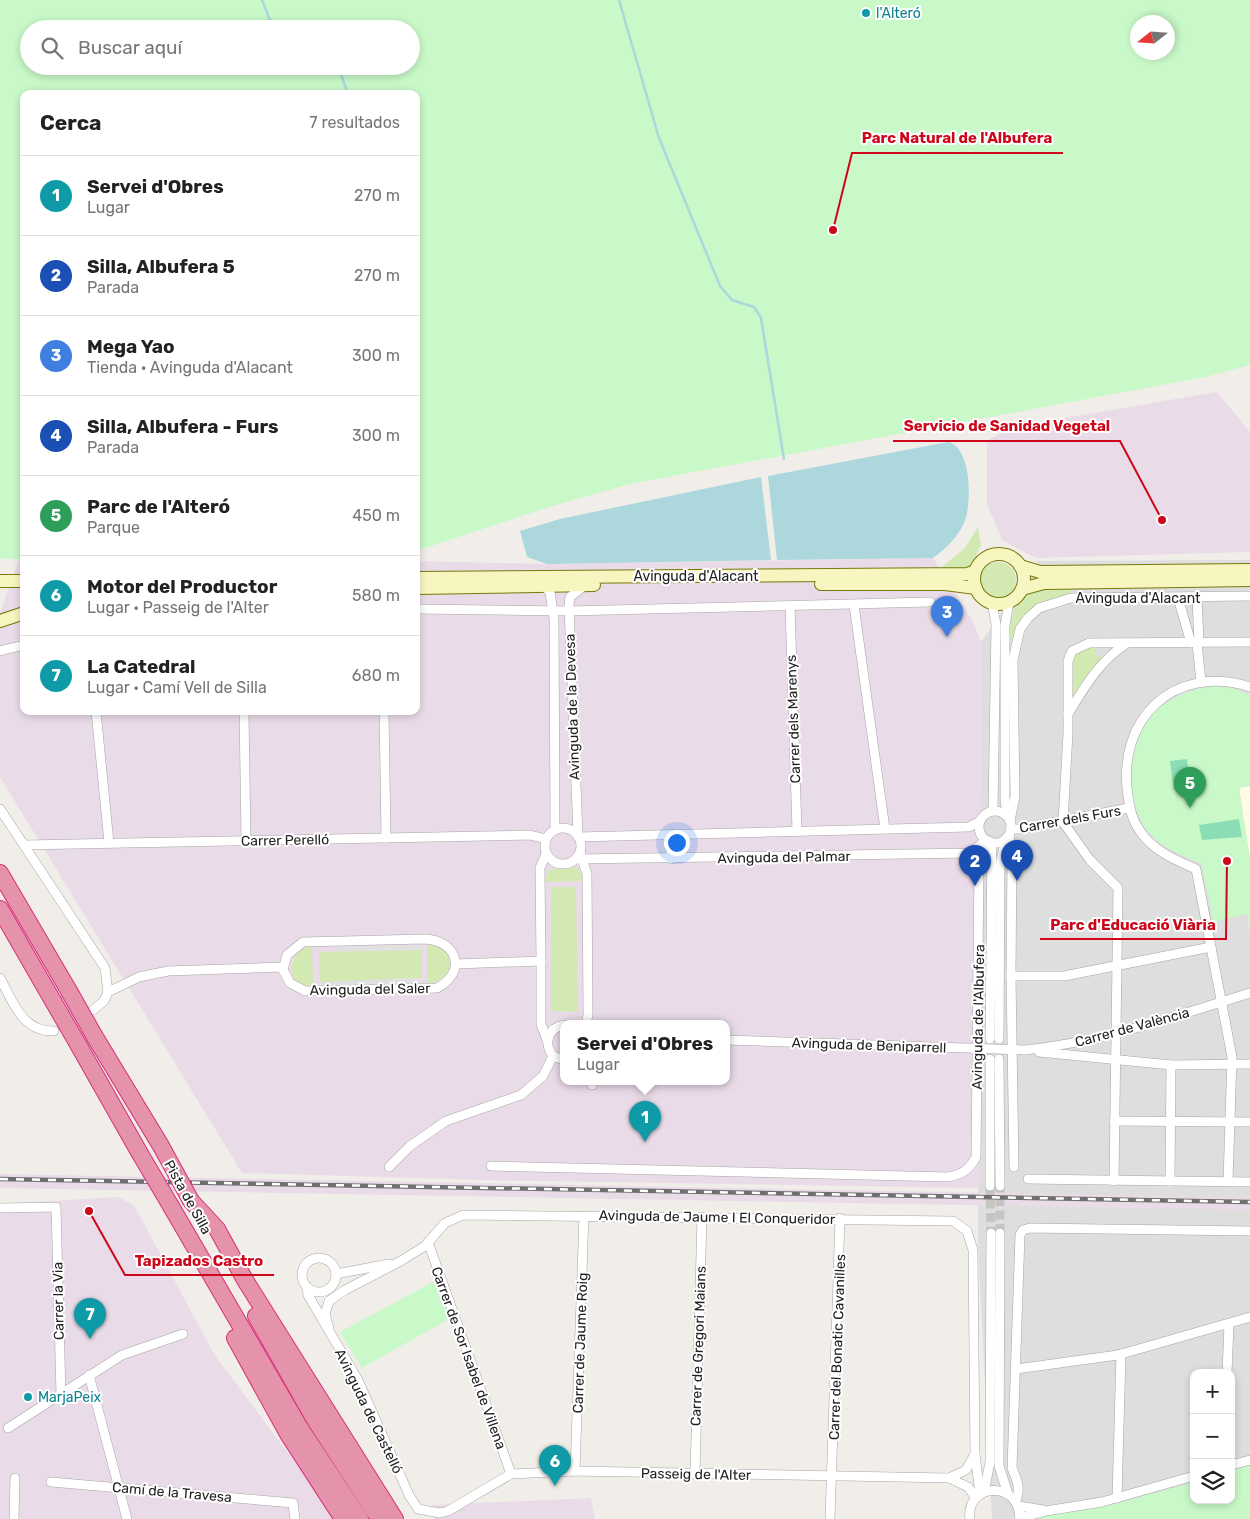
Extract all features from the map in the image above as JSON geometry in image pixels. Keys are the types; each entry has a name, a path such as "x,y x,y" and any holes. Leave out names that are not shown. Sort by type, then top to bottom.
{"highway":[{"name":"Pista de Silla","path":"0,873 161,1146 315,1420 379,1519"},
{"name":"Pista de Silla","path":"0,909 300,1428 360,1519"},
{"path":"191,1201 217,1229 245,1280 395,1519"},
{"path":"172,1208 185,1244 283,1425 343,1519"}],"main road":[{"path":"994,555 1009,556 1020,566 1023,573 1022,589 1009,602 992,603 982,597 976,588 975,571 981,562 994,555"},
{"name":"Avinguda d'Alacant","path":"1020,566 1040,572 1250,570"},
{"name":"Avinguda d'Alacant","path":"420,578 967,574 975,571"},
{"name":"Avinguda d'Alacant","path":"1022,589 1044,583 1250,580"},
{"path":"0,581 20,582"},
{"name":"Avinguda d'Alacant","path":"420,588 584,585 945,584 976,588"},
{"path":"0,621 20,614"}],"street":[{"name":"Avinguda de la Devesa","path":"578,836 569,611 570,597 584,585"},
{"name":"Avinguda de la Devesa","path":"544,586 550,592 553,610 555,830"},
{"name":"Avinguda d'Alacant","path":"1009,828 1015,796 1013,660 1020,629 1028,618 1040,608 1071,598 1250,596"},
{"path":"1178,598 1196,643"},
{"path":"1196,598 1196,643 1201,682"},
{"path":"420,610 569,611 930,602"},
{"name":"Avinguda de l'Albufera","path":"1009,602 1005,625 1005,801 1012,854 1011,976 1014,1167"},
{"path":"992,603 996,624 993,811"},
{"path":"854,605 885,829"},
{"name":"Carrer dels Marenys","path":"790,606 797,831"},
{"path":"1114,1181 1114,1033 1118,888 1090,860 1063,822 1068,714 1067,669 1072,651 1090,643 1250,642"},
{"path":"1068,714 1101,667 1116,651 1127,644"},
{"path":"0,651 20,646"},
{"path":"1228,1181 1232,1064 1196,869 1153,846 1140,833 1129,808 1125,782 1126,758 1139,722 1163,698 1182,687 1201,682 1229,680 1250,687"},
{"path":"96,715 109,843"},
{"path":"244,715 246,841"},
{"path":"384,715 386,838"},
{"name":"Carrer dels Furs","path":"1009,828 1063,822 1129,808"},
{"path":"0,809 105,968 108,992 104,1000 93,1010"},
{"path":"993,811 1002,812 1009,828 989,841 979,831 980,820 985,814 993,811"},
{"name":"Avinguda del Palmar","path":"578,836 969,827 980,820"},
{"name":"Avinguda de l'Albufera","path":"989,841 995,1039 1000,866 1009,828"},
{"path":"560,1059 553,1056 549,1051 541,1024 540,868 546,854 546,839 555,830 568,829 578,836 581,848 579,858 587,874 587,1020"},
{"path":"670,834 671,859"},
{"name":"Carrer Perelló","path":"24,845 530,835 546,839"},
{"name":"Avinguda de l'Albufera","path":"491,1166 948,1177 959,1175 969,1170 976,1157 979,864 989,841"},
{"name":"Avinguda del Palmar","path":"579,858 671,859 971,853 989,841"},
{"path":"546,854 550,859 562,865 569,864 579,858"},
{"path":"108,992 139,977 168,971 283,967 287,955 303,942 440,941 448,947 456,964 541,961"},
{"path":"1011,976 1064,976 1211,947"},
{"name":"Avinguda del Saler","path":"283,967 290,983 305,991 430,989 437,988 447,982 455,970 456,964"},
{"path":"0,978 20,1014 29,1025 40,1032 54,1031"},
{"name":"Carrer de València","path":"1012,1049 1025,1050 1052,1047 1114,1033 1250,993"},
{"path":"547,1040 554,1029 560,1027"},
{"name":"Avinguda de Beniparrell","path":"730,1040 1012,1049"},
{"path":"1025,1050 1114,1061 1171,1065 1250,1064"},
{"path":"389,1167 410,1146 446,1121 521,1095 543,1076 553,1056"},
{"name":"Avinguda de l'Albufera","path":"994,1059 995,1186"},
{"path":"1170,1181 1169,1122 1171,1065"},
{"path":"1114,1121 1250,1122"},
{"path":"1028,1180 1250,1182"},
{"name":"Carrer la Via","path":"0,1208 56,1207 60,1394"},
{"name":"Avinguda de Jaume I El Conqueridor","path":"428,1242 444,1223 463,1215 840,1218 953,1221 967,1231 974,1250 975,1454"},
{"name":"Carrer de Jaume Roig","path":"576,1471 584,1216"},
{"name":"Carrer de Gregori Maians","path":"695,1474 702,1217"},
{"name":"Carrer del Bonatic Cavanilles","path":"830,1519 833,1475 840,1218"},
{"path":"1190,1477 1117,1498 1046,1511 1020,1519 1017,1504 1019,1495 1018,1483 1012,1468 1020,1235 1023,1230 1030,1228 1250,1232"},
{"path":"970,1519 972,1505 980,1495 990,1462 995,1233 999,1466 1008,1494 1017,1504 1046,1511"},
{"path":"329,1328 325,1314 329,1301 345,1290 399,1262 428,1242"},
{"name":"Carrer de Sor Isabel de Villena","path":"428,1242 511,1474"},
{"path":"314,1258 324,1258 329,1261 336,1274 333,1285 320,1292 306,1287 302,1270 314,1258"},
{"path":"336,1274 399,1262"},
{"path":"333,1285 345,1290"},
{"name":"Avinguda de Castelló","path":"306,1287 308,1295 358,1380 410,1495 418,1508"},
{"path":"1016,1369 1121,1354 1250,1318"},
{"path":"1227,1369 1229,1324"},
{"path":"8,1428 128,1351 183,1334"},
{"path":"1117,1498 1121,1354"},
{"path":"89,1375 127,1519"},
{"path":"975,1454 980,1495"},
{"path":"949,1478 966,1470 975,1454"},
{"path":"1235,1464 1250,1460"},
{"name":"Passeig de l'Alter","path":"418,1508 440,1513 448,1511 511,1474 576,1471 949,1478 980,1495"},
{"path":"14,1519 15,1478"},
{"name":"Camí de la Travesa","path":"51,1482 293,1503 295,1519"},
{"path":"980,1495 993,1490 1008,1494"}],"shaded area":[{"path":"1217,392 1250,432 1250,552 1036,558 1002,540 987,504 987,440 1016,426"},
{"path":"933,558 972,620 981,642 979,1188 484,1180 242,1173 0,777 0,613 20,560 20,715 420,715 420,561 547,564"},
{"path":"1250,560 1250,1519 992,1519 978,1246 981,642 1038,561"},
{"path":"1250,786 1250,861 1239,787"},
{"path":"421,945 421,950 335,951 335,947"},
{"path":"416,978 417,985 320,988 320,982"},
{"path":"0,1174 1250,1198 1250,1210 0,1188"},
{"path":"118,1197 134,1205 214,1354 318,1493 340,1519 0,1519 0,1204"},
{"path":"591,1498 595,1519 434,1519 432,1505"}],"green space":[{"path":"0,0 1250,0 1250,365 1205,377 630,484 549,507 420,550 420,90 20,90 20,560 0,558"},
{"path":"978,527 981,545 970,568 937,571 965,548"},
{"path":"998,562 1010,568 1016,580 1010,592 998,598 986,592 980,580 986,568"},
{"path":"1038,588 1070,589 1071,596 1044,602 1014,638 1010,637 1011,620 1015,607 1030,592"},
{"path":"1085,647 1096,647 1096,656 1106,657 1075,697 1072,698 1071,663 1078,652"},
{"path":"1210,686 1231,688 1250,695 1250,786 1239,788 1250,859 1250,934 1247,914 1214,922 1201,863 1168,848 1153,837 1142,823 1133,797 1132,769 1134,755 1143,729 1150,717 1169,701 1185,693"},
{"path":"1187,759 1191,789 1174,791 1170,761"},
{"path":"1239,819 1242,837 1202,840 1199,825"},
{"path":"563,867 577,868 582,874 583,881 545,882 548,871"},
{"path":"551,887 576,887 578,1012 551,1011"},
{"path":"427,943 437,945 444,950 451,966 444,978 427,986"},
{"path":"308,947 312,947 313,987 297,983 292,972 295,957"},
{"path":"421,950 422,978 320,982 319,952"},
{"path":"435,1281 449,1319 362,1368 340,1332"},
{"path":"1250,1465 1250,1519 1028,1519 1033,1516 1118,1503 1190,1483 1190,1504 1235,1504 1235,1470"}],"water":[{"path":"948,442 956,446 962,454 966,465 969,491 967,515 955,538 933,558 777,560 768,476"},
{"path":"761,477 771,560 547,564 527,557 520,531 560,519"}],"waterway":[{"path":"262,0 270,20"},
{"path":"619,0 659,138 720,286 732,300 754,307 761,318 784,459"},
{"path":"341,75 347,90"}],"tunnel":[{"path":"990,1186 991,1233"},
{"path":"1000,1186 1000,1233"}],"railway":[{"path":"0,1179 1250,1202"}],"place":[{"name":"l'Alteró","path":"866,13"},
{"name":"Parc Natural de l'Albufera","path":"833,230"},
{"name":"Servicio de Sanidad Vegetal","path":"1162,520"},
{"name":"Mega Yao","path":"947,637"},
{"name":"Parc de l'Alteró","path":"1190,808"},
{"name":"Parc d'Educació Viària","path":"1227,861"},
{"name":"Silla, Albufera - Furs","path":"1017,881"},
{"name":"Silla, Albufera 5","path":"975,886"},
{"name":"Servei d'Obres","path":"645,1142"},
{"name":"Tapizados Castro","path":"89,1211"},
{"name":"La Catedral","path":"90,1339"},
{"name":"MarjaPeix","path":"28,1397"},
{"name":"Motor del Productor","path":"555,1486"}]}
